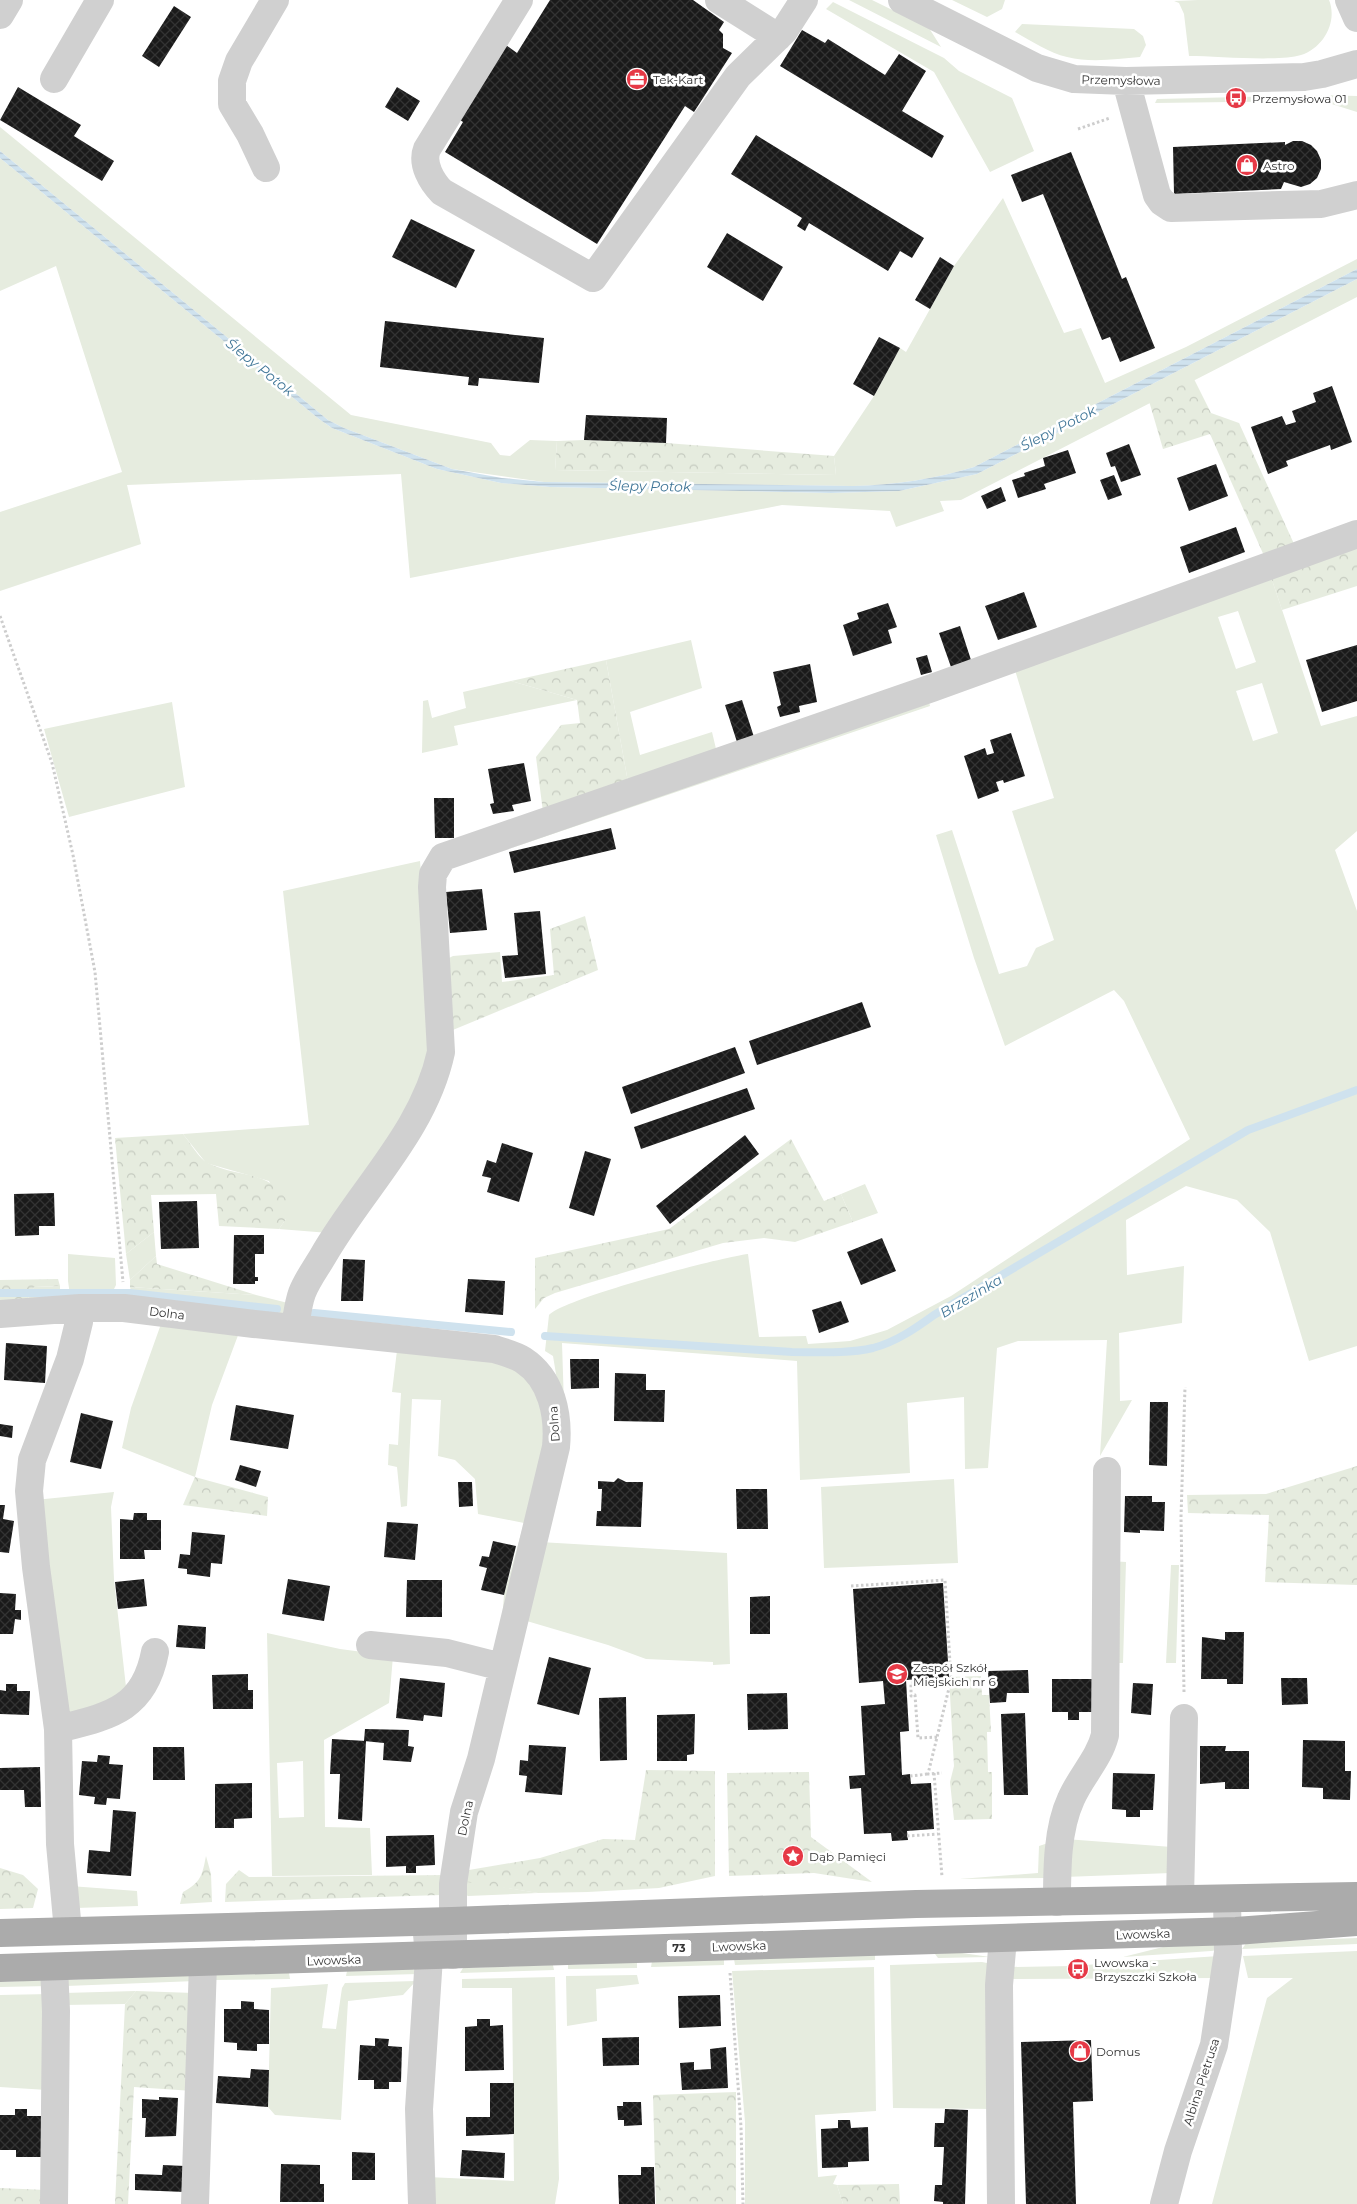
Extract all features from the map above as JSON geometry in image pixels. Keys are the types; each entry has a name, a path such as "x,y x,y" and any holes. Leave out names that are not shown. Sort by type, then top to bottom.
{"main road":[{"path":"0,1933 426,1922 906,1905 1357,1896"},
{"name":"Lwowska","path":"0,1968 203,1964 1229,1931 1357,1922"}],"street":[{"path":"0,15 9,0"},
{"path":"54,79 100,0"},
{"path":"266,168 250,134 232,104 232,81 239,61 275,0"},
{"path":"519,0 427,149 426,162 434,183 442,192 593,278 738,76 778,37 795,17 804,0"},
{"path":"720,0 778,37"},
{"name":"Przemysłowa","path":"902,0 1046,72 1074,79 1126,81 1304,76 1322,74 1357,64"},
{"path":"1349,0 1357,18"},
{"path":"1126,81 1157,194 1162,202 1171,208 1321,204 1357,195"},
{"path":"295,1327 306,1286 341,1225 410,1128 436,1077 441,1052 432,887 433,874 443,857 932,688 1357,534"},
{"path":"68,1931 60,1844 58,1728 36,1567 29,1491 32,1460 70,1360 79,1322 80,1308"},
{"name":"Dolna","path":"0,1314 80,1308 124,1308 254,1324 494,1349 528,1364 540,1377 549,1391 556,1416 556,1447 481,1759 464,1812 453,1884 452,1921 441,1956"},
{"path":"1057,1902 1057,1860 1070,1800 1097,1756 1105,1735 1107,1472"},
{"path":"370,1645 447,1653 502,1667"},
{"path":"58,1728 86,1722 130,1702 143,1686 155,1652"},
{"path":"1180,1899 1184,1718"},
{"name":"Albina Pietrusa","path":"1164,2204 1178,2151 1214,2045 1227,1961 1229,1931 1227,1899"},
{"path":"422,2204 419,2109 441,1956 426,1922"},
{"path":"1001,2204 999,1985 1003,1938"},
{"path":"195,2204 203,1964"},
{"path":"54,1967 56,2011 54,2204"}],"path":[{"path":"0,616 52,763 73,855 94,962 124,1285"},
{"path":"1184,1718 1181,1517 1185,1387"},
{"path":"851,1586 945,1580 951,1680 928,1774"},
{"path":"937,1737 918,1738 915,1695 911,1696 909,1692 911,1683 951,1680"},
{"path":"934,1773 942,1879"},
{"path":"910,1776 942,1773"},
{"path":"907,1836 938,1834"},
{"path":"729,1947 741,2127 743,2204"}],"green space":[{"path":"849,0 872,0 929,28 941,47"},
{"path":"952,0 1005,0 1002,9 987,17"},
{"path":"1329,0 1332,17 1327,33 1322,40 1309,52 1301,55 1277,58 1189,56 1184,14 1179,3 1174,1"},
{"path":"833,2 944,58 959,71 1012,98 1034,151 990,172 934,72 826,9"},
{"path":"1022,24 1134,29 1143,36 1146,45 1140,57 1104,60 1076,59 1054,53 1015,32"},
{"path":"1321,95 1357,96 1357,112 1322,101 1155,103 1157,99"},
{"path":"0,127 351,415 491,443 500,455 510,456 530,440 557,441 555,470 836,475 834,456 874,396 900,348 906,352 954,266 1003,198 1064,333 1081,328 1105,383 1186,347 1357,259 1357,269 974,467 944,475 914,481 853,486 544,482 452,469 344,428 328,420 0,151"},
{"path":"0,158 332,428 437,469 501,483 550,487 831,493 899,491 977,474 1357,279 1357,297 961,500 940,501 944,511 896,527 890,511 782,505 410,578 401,474 127,485 141,544 0,591 0,512 122,472 56,266 0,291"},
{"path":"1194,379 1211,413 1239,423 1295,546 1265,558 1210,434 1163,449 1149,401"},
{"path":"557,441 666,443 834,456 836,475 555,470"},
{"path":"1357,547 1357,586 1282,610 1271,577"},
{"path":"1271,577 1321,726 1357,716 1357,831 1335,850 1357,911 1357,1346 1309,1361 1270,1232 1237,1200 1186,1186 1126,1220 1127,1275 1184,1266 1182,1323 1119,1333 1120,1401 1132,1400 1100,1456 1107,1340 1018,1341 997,1348 988,1468 965,1469 964,1397 907,1403 910,1473 800,1480 797,1361 562,1343 564,1405 561,1404 553,1356 545,1351 549,1315 561,1308 611,1289 706,1263 748,1254 759,1337 806,1336 808,1344 850,1341 887,1330 951,1296 1190,1139 1124,1001 1114,990 1005,1046 974,958 936,835 952,830 999,974 1027,966 1036,948 1054,940 1012,811 1054,798 1014,667","holes":["1238,611 1256,662 1236,669 1218,617","1262,683 1278,733 1253,741 1236,691"]},
{"path":"691,640 702,688 630,712 640,755 712,732 717,753 628,782 606,660"},
{"path":"606,660 628,782 543,812 536,757 561,725 580,723 577,700 511,681"},
{"path":"511,681 577,700 454,726 458,745 422,753 423,701 428,700 432,718 466,708 463,692"},
{"path":"928,698 930,706 494,854"},
{"path":"172,702 185,787 69,817 44,729"},
{"path":"420,861 432,1017 421,1094 329,1233 279,1229 286,1219 269,1181 206,1163 183,1134 309,1125 283,891"},
{"path":"585,916 598,970 448,1032 449,958 453,956 500,952 502,982 554,975 550,929"},
{"path":"183,1134 198,1154 208,1163 220,1168 254,1176 274,1186 290,1206 286,1219 279,1229 219,1226 216,1194 151,1195 154,1232 126,1254 115,1138"},
{"path":"791,1139 824,1201 841,1194 853,1222 795,1242 764,1238 723,1243 555,1293 544,1298 535,1309 535,1258 669,1229"},
{"path":"865,1184 878,1213 853,1222 841,1194"},
{"path":"154,1232 156,1256 130,1280 126,1254"},
{"path":"68,1254 115,1258 116,1285 108,1301 71,1302 68,1281"},
{"path":"156,1256 157,1264 256,1295 130,1287 130,1280"},
{"path":"58,1279 60,1286 34,1287 25,1304 0,1307 0,1280"},
{"path":"60,1286 60,1301 25,1304 34,1287"},
{"path":"130,1287 256,1295 292,1304 290,1317 134,1302"},
{"path":"161,1324 240,1330 212,1405 195,1477 122,1448 131,1408"},
{"path":"398,1342 494,1355 531,1374 549,1429 500,1645 504,1595 524,1523 478,1514 475,1479 455,1460 438,1456 441,1400 412,1399 407,1506 401,1507 397,1467 388,1465 389,1444 398,1445 401,1393 392,1392"},
{"path":"1357,1466 1357,1585 1265,1582 1269,1515 1188,1513 1187,1495 1266,1494"},
{"path":"195,1477 268,1497 267,1516 183,1505"},
{"path":"954,1479 958,1563 824,1568 821,1487"},
{"path":"114,1492 111,1507 114,1580 127,1696 69,1715 35,1500"},
{"path":"540,1542 727,1553 730,1664 713,1665 713,1662 646,1659 608,1645 520,1619"},
{"path":"1110,1561 1126,1562 1123,1663 1110,1663"},
{"path":"1171,1565 1179,1565 1176,1663 1166,1663"},
{"path":"267,1633 340,1649 393,1656 389,1703 324,1740 325,1827 370,1828 372,1875 272,1876","holes":["303,1761 304,1817 279,1818 277,1763"]},
{"path":"981,1676 982,1695 989,1695 991,1732 987,1732 988,1772 992,1772 992,1819 954,1820 950,1782 954,1766 949,1677"},
{"path":"646,1770 715,1771 715,1876 659,1888 538,1893 461,1881 463,1871 540,1858 603,1839 635,1840"},
{"path":"809,1772 811,1837 872,1882 814,1873 729,1876 727,1773"},
{"path":"1065,1839 1172,1847 1171,1873 1064,1877"},
{"path":"1054,1841 1048,1878 959,1879 1038,1873 1039,1846"},
{"path":"206,1856 211,1874 212,1902 180,1904 183,1892 194,1885 200,1878"},
{"path":"0,1868 23,1875 38,1889 33,1908 0,1909"},
{"path":"239,1870 249,1877 446,1875 441,1895 225,1902 226,1884"},
{"path":"461,1880 538,1893 468,1896 463,1893"},
{"path":"70,1886 137,1891 138,1906 76,1908"},
{"path":"1357,1938 1357,1944 1242,1949 1247,1942"},
{"path":"1219,1944 1219,1950 1123,1957 1171,1945"},
{"path":"1357,1951 1357,2204 1212,2204 1267,1998 1293,1978 1248,1978 1243,1956"},
{"path":"955,1952 990,1957 938,1958 935,1954"},
{"path":"875,1954 875,1960 735,1965 734,1959"},
{"path":"1219,1956 1217,1978 1004,1979 1010,1967 1072,1966 1072,1971 1085,1971 1085,1965"},
{"path":"724,1959 724,1965 651,1967 652,1961"},
{"path":"637,1962 637,1968 568,1969 568,1965"},
{"path":"982,1962 992,1964 995,2109 893,2108 890,1965"},
{"path":"553,1965 554,1970 460,1973 463,1968"},
{"path":"874,1967 876,2111 815,2115 818,2177 837,2175 833,2184 837,2185 843,2204 745,2204 745,2122 732,1971"},
{"path":"413,1969 418,1974 346,1976 347,1971"},
{"path":"289,1973 290,1979 213,1980 216,1975"},
{"path":"193,1975 196,1981 66,1986 67,1980"},
{"path":"637,1975 639,1984 596,1989 597,2021 567,2026 566,1976"},
{"path":"555,1977 559,2179 555,2204 428,2204 427,2177 514,2181 512,1988 462,1988 462,1979"},
{"path":"48,1980 50,1986 0,1987 0,1982"},
{"path":"416,1981 403,1995 348,2001 341,2120 275,2115 268,2107 271,1988 328,1984 322,2028 336,2029 342,1988 345,1983"},
{"path":"136,1991 125,2004 63,2005 64,1993"},
{"path":"136,1991 194,1993 193,2091 134,2087 128,2204 115,2204 125,2004"},
{"path":"50,1994 47,2090 0,2087 0,1995"},
{"path":"736,2092 736,2204 656,2204 653,2095"},
{"path":"899,2184 900,2204 843,2204 837,2185"},
{"path":"0,2188 46,2190 46,2204 0,2204"}],"water":[{"name":"Ślepy Potok","path":"0,151 328,420 344,428 452,469 502,478 544,482 853,486 914,481 944,475 974,467 1357,269 1357,279 977,474 899,491 831,493 550,487 501,483 437,469 332,428 0,158"}],"building":[{"path":"550,0 693,0 724,22 719,30 723,34 723,48 732,53 694,112 685,106 597,244 445,152 463,122 460,120 503,43 517,53"},
{"path":"174,6 191,17 159,67 142,56"},
{"path":"802,30 825,43 828,39 885,75 899,54 926,71 902,111 944,136 932,158 780,66"},
{"path":"18,87 81,125 74,136 114,161 102,181 0,120"},
{"path":"397,87 420,101 408,121 385,107"},
{"path":"756,135 924,238 912,258 900,251 888,271 809,223 805,231 797,226 802,218 731,174"},
{"name":"Astro","path":"1293,141 1302,141 1311,145 1317,151 1321,160 1321,169 1317,178 1310,184 1301,187 1284,182 1281,189 1174,194 1173,147 1285,142 1285,145"},
{"path":"1071,152 1122,279 1126,277 1155,348 1120,362 1110,337 1102,340 1043,194 1022,202 1011,175"},
{"path":"411,219 475,250 456,288 392,257"},
{"path":"727,233 783,267 763,301 707,267"},
{"path":"940,257 954,266 930,309 915,300"},
{"path":"385,321 544,338 539,383 479,378 478,386 468,385 469,377 380,367"},
{"path":"879,337 900,348 874,396 853,384"},
{"path":"1332,386 1352,442 1331,450 1330,445 1286,461 1288,466 1268,474 1251,427 1282,416 1286,425 1296,422 1292,411 1316,402 1313,393"},
{"path":"586,415 667,418 666,443 584,440"},
{"path":"1129,444 1141,475 1121,482 1115,466 1111,467 1106,453"},
{"path":"1068,450 1076,473 1044,484 1046,489 1018,498 1012,480 1025,476 1024,473 1045,466 1043,458"},
{"path":"1216,464 1228,496 1189,511 1177,478"},
{"path":"1114,475 1122,495 1108,500 1100,480"},
{"path":"1001,487 1006,501 987,509 981,496"},
{"path":"1236,527 1245,552 1189,573 1180,547"},
{"path":"1024,592 1037,627 998,640 985,606"},
{"path":"888,603 897,627 888,630 892,643 853,656 843,625 859,619 857,613"},
{"path":"960,626 971,660 951,667 939,633"},
{"path":"1357,645 1357,701 1322,712 1306,660"},
{"path":"927,655 932,672 921,675 916,658"},
{"path":"810,664 817,702 799,706 800,712 780,717 777,707 781,705 773,672"},
{"path":"742,700 754,737 737,742 725,705"},
{"path":"1011,733 1025,776 1004,783 1003,780 996,782 999,791 978,799 964,756 985,748 987,755 994,753 990,740"},
{"path":"524,763 531,801 512,805 514,811 493,814 490,804 494,803 488,769"},
{"path":"434,798 454,798 454,838 435,838"},
{"path":"611,828 616,849 514,873 509,852"},
{"path":"482,889 487,930 450,933 446,892"},
{"path":"540,911 546,974 505,978 502,956 518,955 514,913"},
{"path":"862,1002 871,1027 757,1065 749,1041"},
{"path":"735,1047 745,1073 631,1114 622,1087"},
{"path":"747,1088 755,1109 641,1149 634,1127"},
{"path":"745,1135 759,1154 670,1224 656,1206"},
{"path":"502,1143 533,1153 519,1202 487,1192 491,1178 482,1176 487,1160 496,1163"},
{"path":"585,1151 611,1159 594,1216 569,1208"},
{"path":"54,1193 55,1226 39,1226 39,1235 15,1236 14,1194"},
{"path":"197,1201 199,1248 161,1249 159,1202"},
{"path":"234,1235 264,1235 264,1254 255,1254 255,1277 258,1277 258,1281 255,1281 255,1284 233,1284"},
{"path":"882,1238 896,1271 861,1285 847,1252"},
{"path":"343,1259 365,1260 363,1301 341,1301"},
{"path":"468,1279 505,1281 503,1315 465,1312"},
{"path":"841,1301 849,1322 819,1333 812,1310"},
{"path":"6,1343 47,1346 45,1383 4,1380"},
{"path":"570,1359 599,1359 599,1388 571,1389"},
{"path":"615,1373 646,1374 646,1390 665,1390 664,1422 614,1421"},
{"path":"1150,1402 1168,1402 1167,1466 1149,1465"},
{"path":"236,1405 294,1415 288,1449 230,1440"},
{"path":"81,1413 113,1421 101,1469 70,1462"},
{"path":"0,1424 13,1426 12,1438 0,1436"},
{"path":"240,1465 261,1471 256,1487 235,1480"},
{"path":"618,1478 626,1482 643,1482 641,1527 596,1526 597,1511 601,1511 602,1489 598,1489 598,1481 614,1482"},
{"path":"458,1482 472,1482 473,1506 459,1507"},
{"path":"736,1489 767,1489 768,1529 737,1529"},
{"path":"1125,1496 1152,1496 1152,1502 1165,1502 1164,1531 1140,1530 1140,1533 1124,1532"},
{"path":"0,1505 5,1505 3,1519 14,1521 9,1553 0,1552"},
{"path":"134,1513 147,1513 147,1520 161,1520 161,1550 144,1550 145,1559 120,1559 120,1519 133,1520"},
{"path":"387,1522 418,1524 415,1560 384,1557"},
{"path":"192,1532 225,1535 222,1564 211,1563 210,1577 187,1574 187,1569 178,1568 180,1554 190,1555"},
{"path":"493,1541 516,1546 504,1595 481,1590 487,1568 479,1566 482,1556 489,1557"},
{"path":"144,1579 147,1606 118,1609 115,1582"},
{"path":"288,1579 330,1586 324,1621 282,1614"},
{"path":"407,1580 442,1580 442,1617 406,1617"},
{"path":"943,1583 949,1677 906,1680 909,1731 900,1732 902,1775 910,1774 911,1784 931,1783 934,1829 907,1831 908,1840 892,1841 891,1833 864,1834 861,1788 850,1789 849,1776 865,1775 861,1706 885,1704 883,1681 859,1683 853,1589"},
{"path":"0,1593 16,1594 15,1610 21,1610 21,1620 15,1619 13,1634 0,1634"},
{"path":"770,1596 770,1634 750,1634 750,1597"},
{"path":"178,1625 206,1627 205,1649 176,1647"},
{"path":"1225,1632 1244,1632 1243,1684 1227,1684 1227,1679 1201,1679 1202,1637 1225,1640"},
{"path":"549,1657 591,1668 579,1715 537,1704"},
{"path":"1028,1670 1029,1693 1007,1693 1006,1702 990,1703 988,1671"},
{"path":"248,1674 248,1690 253,1690 253,1709 213,1709 212,1675"},
{"path":"400,1678 445,1683 442,1717 424,1715 423,1721 396,1718"},
{"path":"1281,1678 1307,1678 1308,1704 1282,1705"},
{"path":"1052,1679 1097,1679 1097,1712 1079,1712 1079,1720 1068,1720 1068,1712 1052,1712"},
{"path":"1133,1683 1153,1684 1151,1715 1131,1713"},
{"path":"6,1684 17,1684 17,1691 30,1691 29,1715 0,1714 0,1690 6,1691"},
{"path":"787,1693 788,1729 748,1730 747,1694"},
{"path":"626,1697 627,1760 600,1761 599,1698"},
{"path":"1025,1713 1028,1795 1004,1795 1001,1714"},
{"path":"695,1714 694,1754 687,1755 687,1761 657,1761 657,1715"},
{"path":"365,1729 409,1730 408,1746 414,1747 411,1762 383,1760 384,1743 364,1741"},
{"path":"332,1739 366,1741 362,1821 338,1819 340,1774 330,1774"},
{"path":"1303,1740 1345,1741 1345,1771 1351,1771 1350,1800 1323,1799 1323,1788 1302,1787"},
{"path":"529,1745 566,1747 562,1795 525,1792 527,1776 519,1775 520,1760 528,1761"},
{"path":"1200,1746 1226,1746 1225,1751 1249,1751 1249,1789 1225,1789 1225,1782 1200,1784"},
{"path":"153,1747 184,1747 185,1780 153,1780"},
{"path":"98,1755 110,1756 109,1764 123,1765 120,1799 107,1798 106,1805 94,1804 95,1797 79,1795 82,1761 97,1762"},
{"path":"40,1767 41,1807 25,1807 24,1790 0,1790 0,1768"},
{"path":"1113,1773 1155,1774 1153,1810 1140,1810 1140,1817 1126,1817 1126,1810 1112,1809"},
{"path":"252,1783 252,1818 234,1819 234,1828 215,1828 215,1784"},
{"path":"113,1810 136,1812 131,1876 87,1873 89,1850 110,1852"},
{"path":"434,1835 435,1865 416,1866 416,1873 406,1873 406,1866 386,1867 386,1836"},
{"path":"720,1995 721,2026 679,2028 678,1996"},
{"path":"241,2001 254,2002 254,2009 269,2010 269,2044 257,2044 257,2051 237,2050 237,2043 224,2042 224,2009 241,2009"},
{"path":"477,2019 490,2019 490,2026 503,2025 504,2070 465,2071 465,2027 477,2026"},
{"path":"639,2037 639,2065 603,2066 602,2038"},
{"path":"375,2038 389,2039 388,2046 402,2047 401,2082 389,2082 389,2089 374,2089 374,2080 358,2080 360,2045 375,2046"},
{"path":"1091,2040 1093,2101 1073,2102 1076,2204 1026,2204 1021,2042"},
{"path":"726,2047 728,2088 682,2090 680,2063 694,2062 694,2070 711,2069 710,2049"},
{"path":"251,2069 269,2070 268,2107 216,2103 218,2076 250,2078"},
{"path":"490,2083 514,2083 514,2134 466,2136 466,2117 490,2117"},
{"path":"159,2097 178,2098 176,2136 145,2137 146,2118 142,2118 142,2099 159,2100"},
{"path":"623,2102 641,2102 642,2125 624,2126 624,2120 618,2120 617,2106 623,2106"},
{"path":"15,2109 27,2109 27,2116 41,2116 41,2157 16,2157 16,2150 0,2150 0,2115 15,2115"},
{"path":"945,2109 968,2110 965,2204 943,2204 943,2202 934,2201 935,2185 942,2185 944,2147 934,2147 935,2123 944,2123"},
{"path":"838,2120 850,2120 851,2128 868,2127 869,2161 848,2162 848,2167 822,2168 821,2129 838,2128"},
{"path":"462,2150 505,2153 504,2178 460,2176"},
{"path":"352,2152 375,2153 375,2180 352,2180"},
{"path":"281,2164 320,2165 320,2184 324,2184 324,2202 280,2202"},
{"path":"163,2165 185,2166 185,2192 135,2190 135,2174 162,2175"},
{"path":"641,2167 654,2167 655,2204 619,2204 618,2175 641,2175"}],"waterway":[{"name":"Brzezinka","path":"545,1336 792,1352 843,1352 873,1348 905,1334 934,1315 1248,1130 1357,1090"},
{"path":"0,1293 130,1293 277,1309"},
{"path":"314,1313 511,1332"}],"place":[{"name":"Tek-Kart","path":"637,79"},
{"name":"Przemysłowa 01","path":"1236,98"},
{"name":"Astro","path":"1247,165"},
{"name":"Zespół Szkół Miejskich nr 6","path":"897,1674"},
{"name":"Dąb Pamięci","path":"793,1856"},
{"name":"Lwowska - Brzyszczki Szkoła","path":"1078,1969"},
{"name":"Domus","path":"1080,2051"}]}
